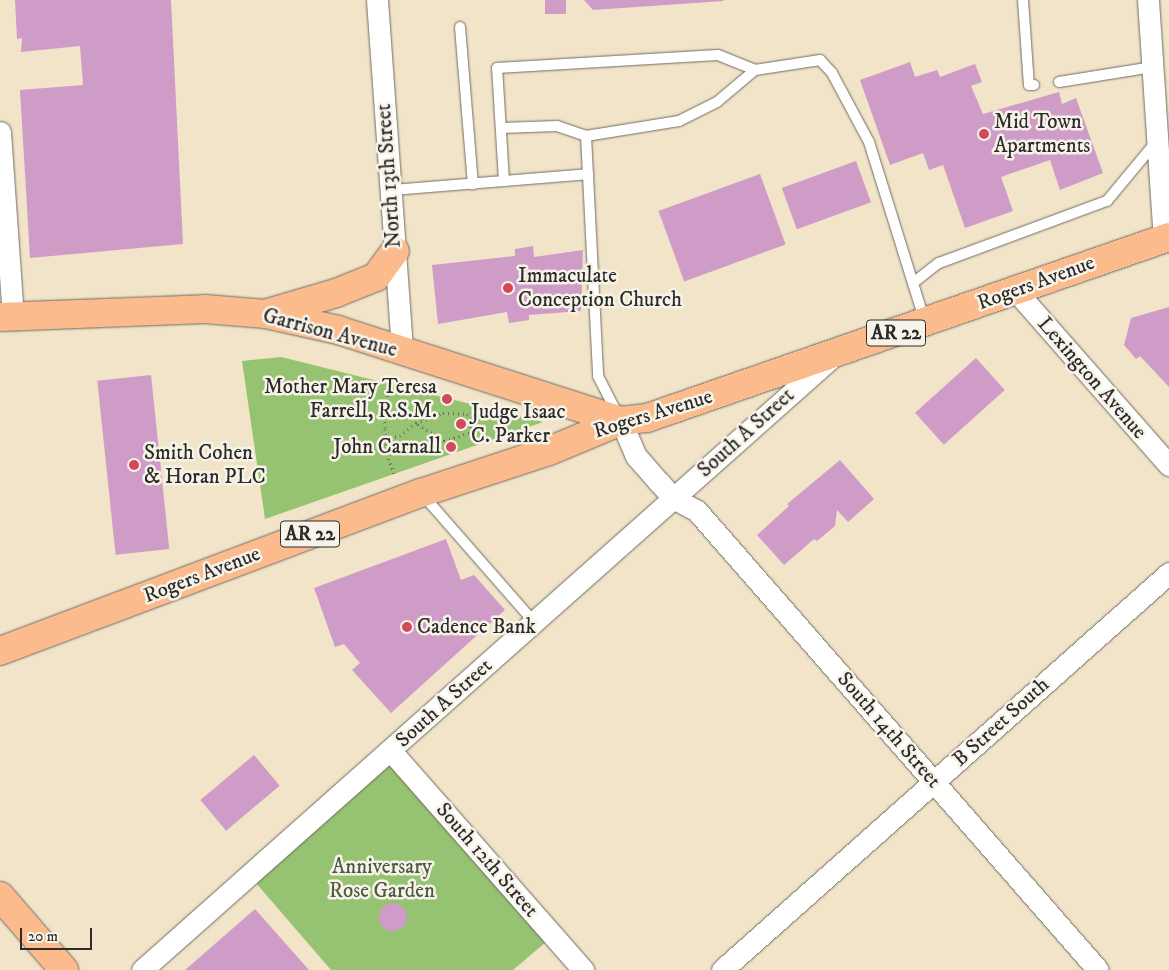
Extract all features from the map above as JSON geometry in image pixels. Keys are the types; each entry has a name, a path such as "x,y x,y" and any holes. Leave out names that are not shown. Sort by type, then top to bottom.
{"main road":[{"name":"Rogers Avenue","path":"0,651 421,493 549,451 620,420 647,418 925,323 1167,237"},
{"path":"266,314 336,294 376,277 395,251"},
{"name":"Garrison Avenue","path":"6,317 205,309 266,314 338,330 620,420"},
{"path":"0,896 64,970"}],"street":[{"name":"North 13th Street","path":"377,0 402,351"},
{"path":"1148,0 1167,237"},
{"path":"0,132 6,317"},
{"name":"Lexington Avenue","path":"1015,290 1169,466"},
{"name":"South A Street","path":"142,970 835,354"},
{"path":"620,420 636,456 673,498"},
{"name":"South 14th Street","path":"673,498 697,511 1098,970"},
{"name":"B Street South","path":"722,970 1169,574"},
{"name":"South 12th Street","path":"390,750 583,970"}],"lane":[{"path":"1023,0 1029,85 1034,84"},
{"path":"460,27 473,184"},
{"path":"504,181 497,68 718,56 755,70 820,60 832,73 869,142 925,323"},
{"path":"1059,82 1153,67"},
{"path":"501,128 557,126 586,136 679,121 717,102 755,70"},
{"path":"586,136 598,376 620,420"},
{"path":"913,283 939,263 1107,201 1158,139"},
{"path":"390,190 588,174"},
{"path":"421,493 534,622"}],"path":[{"path":"392,381 384,406 385,438 386,454 396,477"},
{"path":"385,438 400,436 416,424 443,413 467,414 473,422 469,433 444,441 416,424"}],"green space":[{"path":"281,357 543,422 265,519 242,361"},
{"name":"Anniversary Rose Garden","path":"390,750 553,936 513,970 331,970 249,875"}],"building":[{"path":"15,0 171,0 183,244 30,258 20,90 83,85 80,46 21,52 22,38 17,39"},
{"path":"545,0 566,0 566,14 545,14"},
{"path":"584,0 723,0 724,1 593,10"},
{"name":"Mid Town Apartments","path":"910,62 915,77 937,70 940,77 975,64 982,82 971,86 983,114 1059,92 1062,104 1076,98 1103,173 1060,190 1050,160 1001,177 1013,211 965,228 943,165 929,170 923,153 890,165 860,80"},
{"path":"856,161 871,202 797,229 782,188"},
{"path":"760,174 786,244 684,281 659,211"},
{"name":"Immaculate Conception Church","path":"533,246 534,257 583,250 581,311 529,315 529,320 509,323 507,312 438,324 432,265 515,256 515,249"},
{"path":"1169,307 1169,387 1140,356 1136,359 1124,345 1131,318"},
{"path":"976,358 1005,390 944,445 915,413"},
{"name":"Smith Cohen & Horan PLC","path":"151,375 169,549 116,555 97,381"},
{"path":"840,460 874,499 848,522 837,510 835,526 817,541 814,539 784,565 757,535 789,506 787,504"},
{"name":"Cadence Bank","path":"446,539 461,580 474,575 505,610 391,713 352,670 360,663 344,644 335,647 314,588"},
{"path":"254,755 280,786 226,831 200,800"},
{"path":"393,903 403,907 407,917 403,927 393,931 383,927 379,917 383,907"},
{"path":"255,909 309,970 185,970"}],"place":[{"name":"Mid Town Apartments","path":"984,134"},
{"name":"Immaculate Conception Church","path":"508,288"},
{"name":"Mother Mary Teresa Farrell, R.S.M.","path":"447,399"},
{"name":"Judge Isaac C. Parker","path":"461,424"},
{"name":"John Carnall","path":"451,447"},
{"name":"Smith Cohen & Horan PLC","path":"134,465"},
{"name":"Cadence Bank","path":"407,627"}]}
